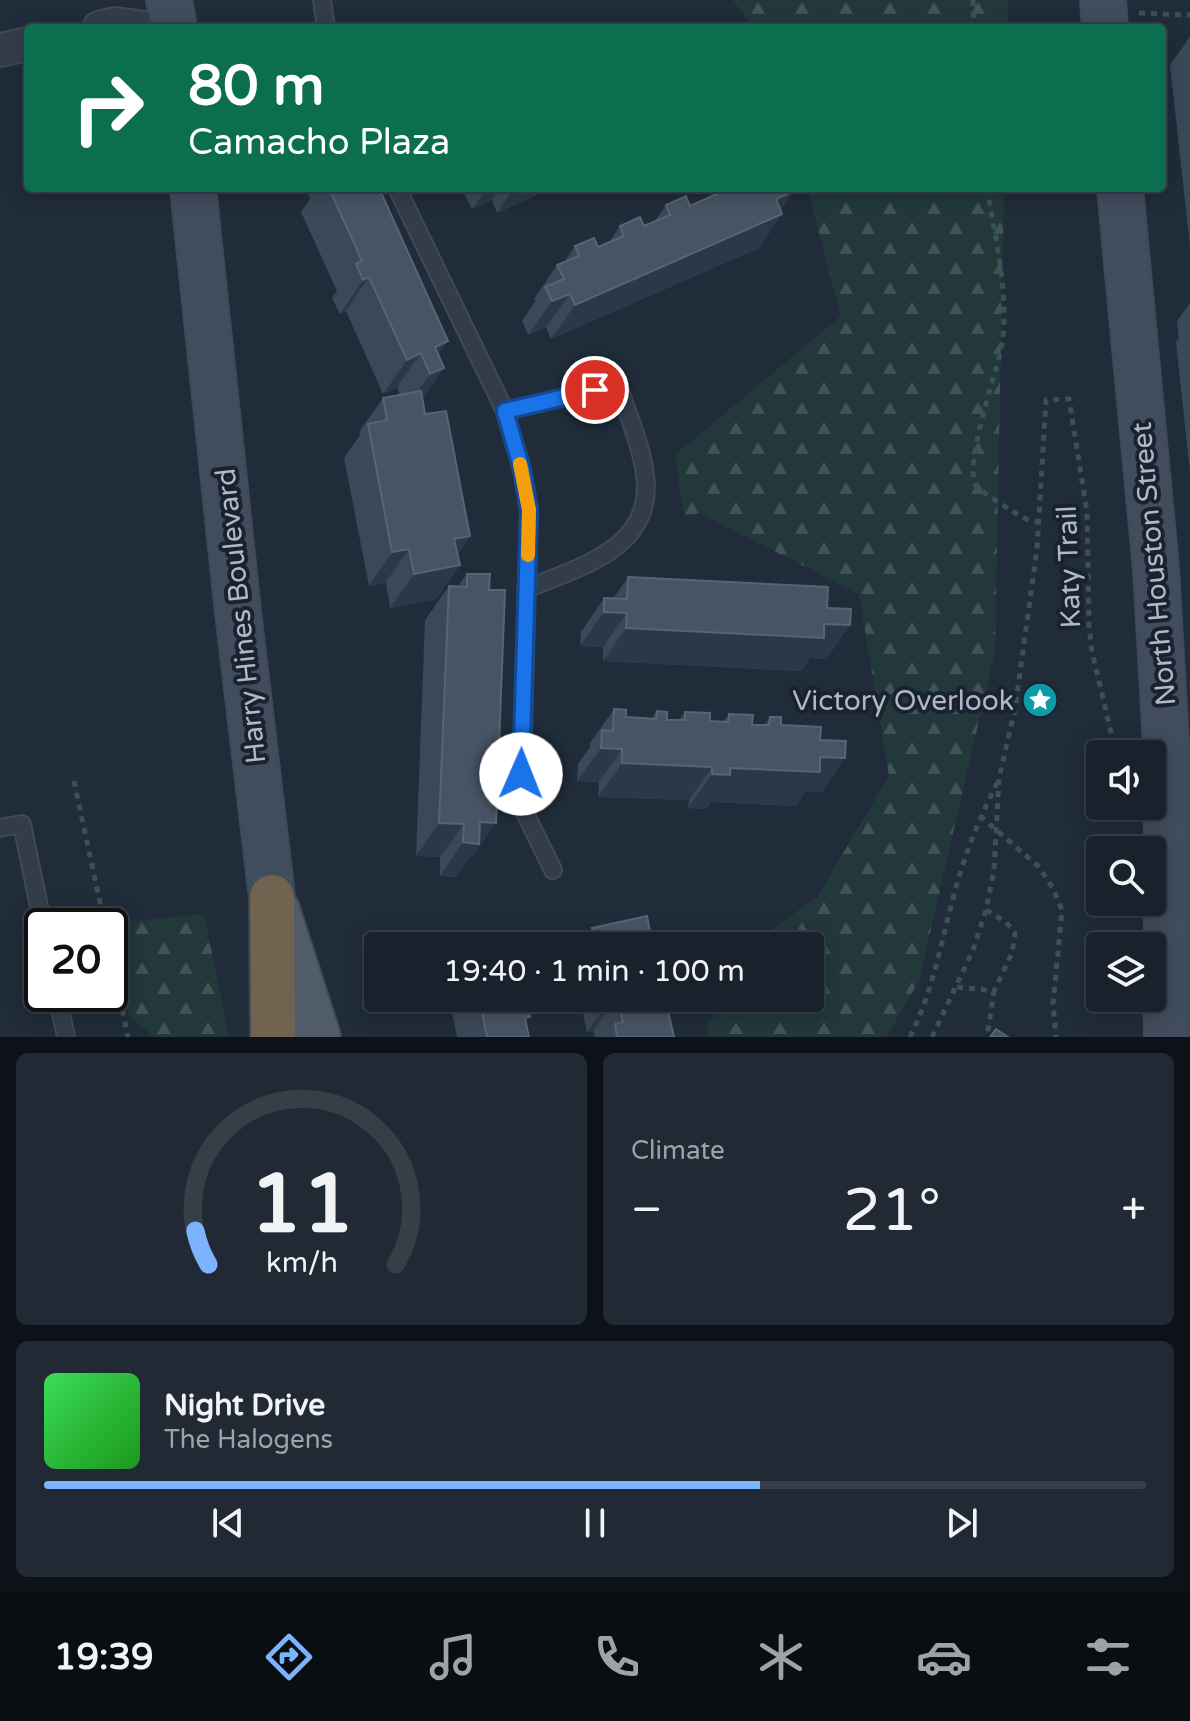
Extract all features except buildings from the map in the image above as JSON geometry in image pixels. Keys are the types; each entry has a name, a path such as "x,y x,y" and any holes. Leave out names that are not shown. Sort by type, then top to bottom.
{"highway":[{"path":"272,897 273,1037"}],"main road":[{"name":"Harry Hines Boulevard","path":"272,897 318,1037"}],"street":[{"path":"169,0 173,24"},
{"path":"1103,0 1105,24"},
{"path":"0,50 24,45"},
{"name":"Harry Hines Boulevard","path":"193,192 236,597 272,897"},
{"name":"North Houston Street","path":"1120,192 1173,761 1167,1037"}],"lane":[{"path":"322,0 325,24"},
{"path":"399,192 505,411 522,470 529,510 521,805 553,870"},
{"path":"505,411 618,385 645,473 646,499 631,534 615,550 526,589"},
{"path":"0,828 22,824 39,908"},
{"path":"61,1012 66,1037"}],"path":[{"path":"973,0 974,24"},
{"path":"1155,13 1190,15"},
{"path":"932,1037 957,987 986,910 994,870 999,778 1024,653 1039,522 1025,519 982,492 976,486 972,473 975,448 1005,327 988,192"},
{"name":"Katy Trail","path":"1039,522 1046,400 1069,399 1086,500 1092,651 1113,740"},
{"path":"910,1037 932,984 962,869 980,816 999,778"},
{"path":"74,781 99,908"},
{"path":"980,816 1038,866 1053,888 1062,910 1053,1004 1056,1037"},
{"path":"986,910 1006,922 1015,933 1012,953 994,991 987,1037"},
{"path":"957,987 994,991"},
{"path":"123,1012 128,1037"}],"green space":[{"path":"733,0 1008,0 1008,24 750,24"},
{"path":"808,192 1004,192 995,651 919,981 886,1037 708,1037 708,1025 716,1012 824,1012 824,932 769,932 817,897 889,776 859,594 699,513 684,517 675,455 841,316"},
{"path":"204,914 229,1037 154,1037 129,1016 128,921"}],"slow traffic":[{"path":"520,464 529,510 528,555"}],"place":[{"name":"Victory Overlook","path":"1040,700"}],"route":[{"path":"521,774 529,510 522,470 505,411 595,390"}]}
